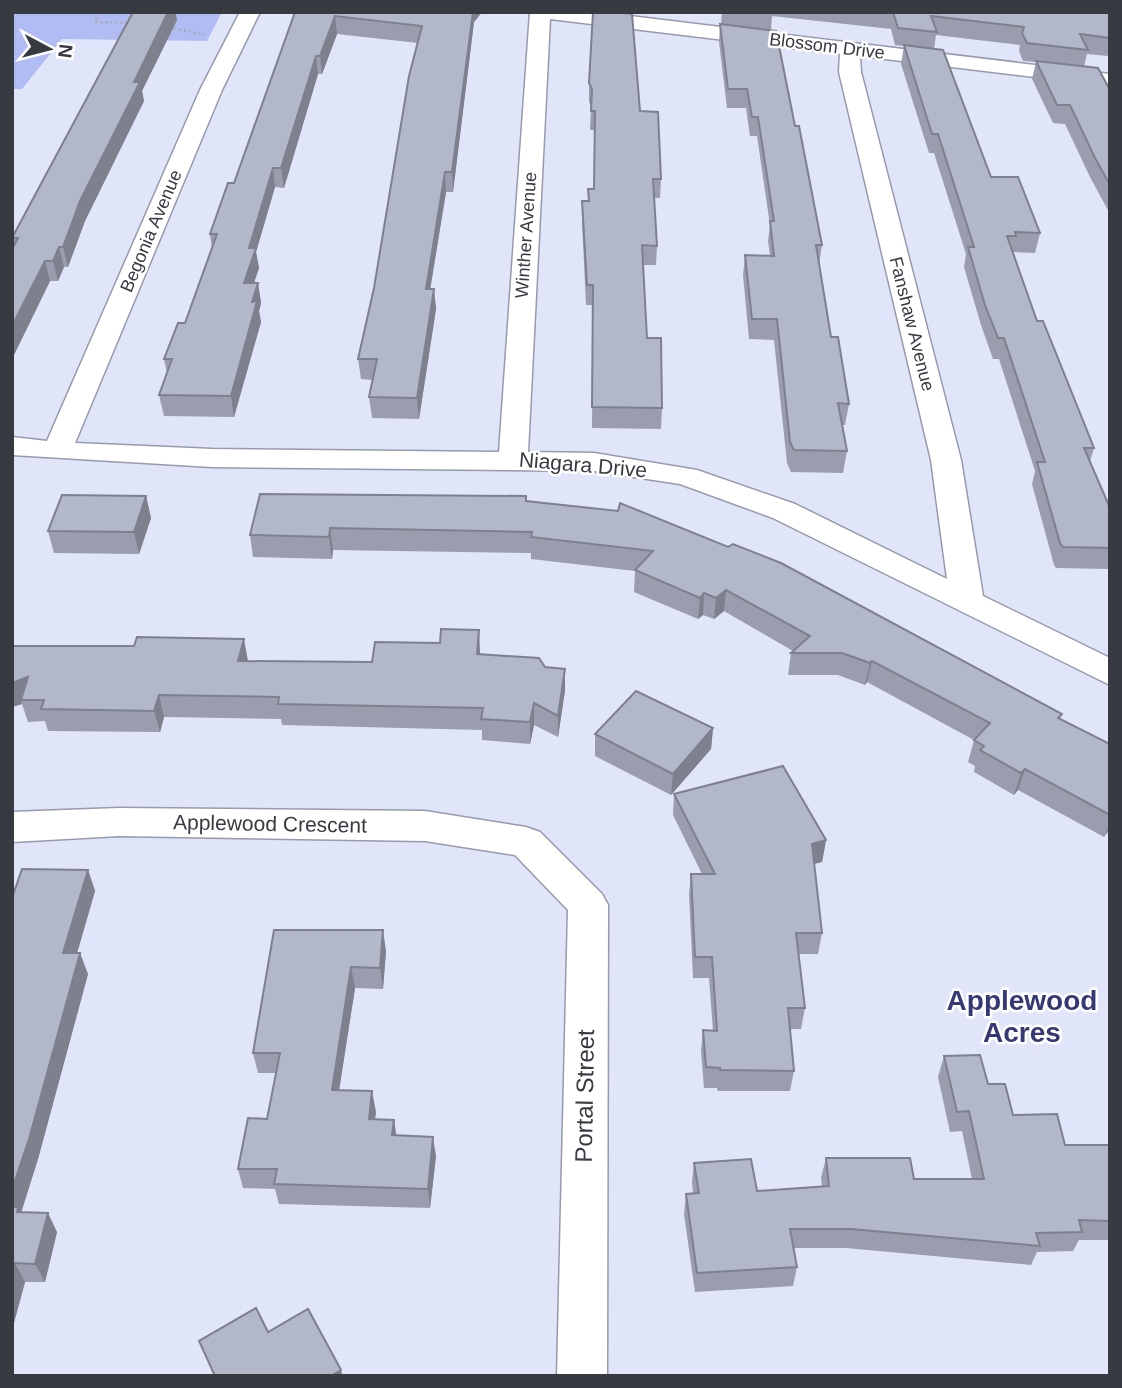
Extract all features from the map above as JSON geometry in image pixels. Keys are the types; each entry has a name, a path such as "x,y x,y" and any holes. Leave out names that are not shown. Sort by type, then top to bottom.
{"street":[{"name":"Begonia Avenue","path":"57,451 211,90 250,12"},
{"name":"Blossom Drive","path":"543,12 1110,80"},
{"name":"Winther Avenue","path":"513,459 543,12"},
{"name":"Fanshaw Avenue","path":"850,50 850,72 946,460 967,601"},
{"name":"Niagara Drive","path":"12,446 57,451 212,458 513,459 594,462 686,476 784,512 1110,673"},
{"name":"Applewood Crescent","path":"12,827 119,822 425,827 526,842"},
{"name":"Portal Street","path":"526,842 588,905 582,1376"}],"path":[{"path":"99,13 95,22 141,23"},
{"path":"160,24 190,32 237,38"}],"shaded area":[{"path":"12,12 222,12 207,41 62,39 22,89 12,89"}],"building":[{"path":"133,12 168,12 134,82 140,82 80,201 63,247 59,247 53,261 45,261 12,326 12,249 18,238 12,238"},
{"path":"295,12 473,12 452,172 445,172 426,289 434,289 417,398 369,397 377,359 358,359 374,288 409,76 422,26 335,16 320,56 316,56 281,168 273,168 249,248 256,248 244,283 258,283 252,302 257,301 231,396 159,395 172,359 164,359 178,323 185,323 217,234 210,234 228,183 234,183"},
{"path":"593,12 632,14 640,111 658,112 661,179 653,179 657,246 642,245 647,338 661,338 662,408 592,407 593,285 587,285 582,201 589,201 588,189 594,189 595,111 591,111 592,89 589,83"},
{"path":"893,12 1110,12 1110,38 1080,34 1088,50 1027,43 1022,33 1024,27 931,16 937,32 898,28"},
{"path":"720,24 776,31 795,126 799,126 822,245 816,245 831,337 838,337 849,404 838,403 847,451 794,450 790,442 777,319 752,319 745,255 774,256 770,221 774,221 758,117 752,117 747,89 728,89"},
{"path":"904,45 943,50 991,177 1018,177 1040,233 1015,232 1016,236 1007,236 1037,321 1043,321 1094,448 1084,448 1110,508 1110,548 1063,547 1060,543 1037,462 1045,462 1004,338 998,338 985,305 968,247 974,247 938,134 932,134"},
{"path":"1036,61 1098,68 1110,90 1110,185 1070,105 1057,105"},
{"path":"260,494 526,496 526,501 618,511 620,503 728,547 733,544 781,563 1062,714 1058,718 1110,744 1110,815 1025,769 1021,773 980,750 984,746 974,740 990,723 872,661 870,663 842,653 791,653 810,636 726,590 716,598 704,593 700,598 635,570 653,551 531,537 532,532 330,528 329,537 250,535"},
{"path":"62,495 146,496 134,532 48,531"},
{"path":"441,629 479,630 477,654 539,658 545,667 565,669 558,716 534,703 530,722 481,719 483,708 278,704 279,697 159,695 154,711 41,709 44,700 21,700 28,677 12,683 12,646 134,646 137,637 244,639 238,661 372,662 375,642 440,643"},
{"path":"636,691 713,728 673,774 595,734"},
{"path":"783,766 826,840 812,844 822,933 796,933 805,1008 788,1008 794,1071 720,1070 706,1067 703,1030 717,1031 712,957 695,957 691,874 715,874 674,794"},
{"path":"22,869 88,870 63,953 80,953 29,1139 12,1189 12,898"},
{"path":"274,930 383,930 380,968 351,967 332,1090 372,1091 369,1119 394,1120 392,1135 433,1137 428,1189 274,1184 277,1169 238,1169 248,1118 267,1119 280,1053 253,1053"},
{"path":"980,1055 988,1084 1005,1084 1013,1115 1057,1114 1065,1145 1110,1145 1110,1221 1079,1220 1082,1232 1036,1233 1040,1246 851,1229 790,1229 797,1267 697,1273 686,1194 699,1193 694,1163 751,1159 757,1191 829,1186 826,1158 910,1158 914,1179 984,1179 969,1111 957,1112 944,1056"},
{"path":"12,1207 18,1207 17,1212 48,1213 35,1264 15,1263 12,1273"},
{"path":"256,1308 268,1332 308,1309 341,1370 331,1376 215,1376 199,1341"}],"district":[{"name":"Applewood Acres","path":"1022,1016"}]}
